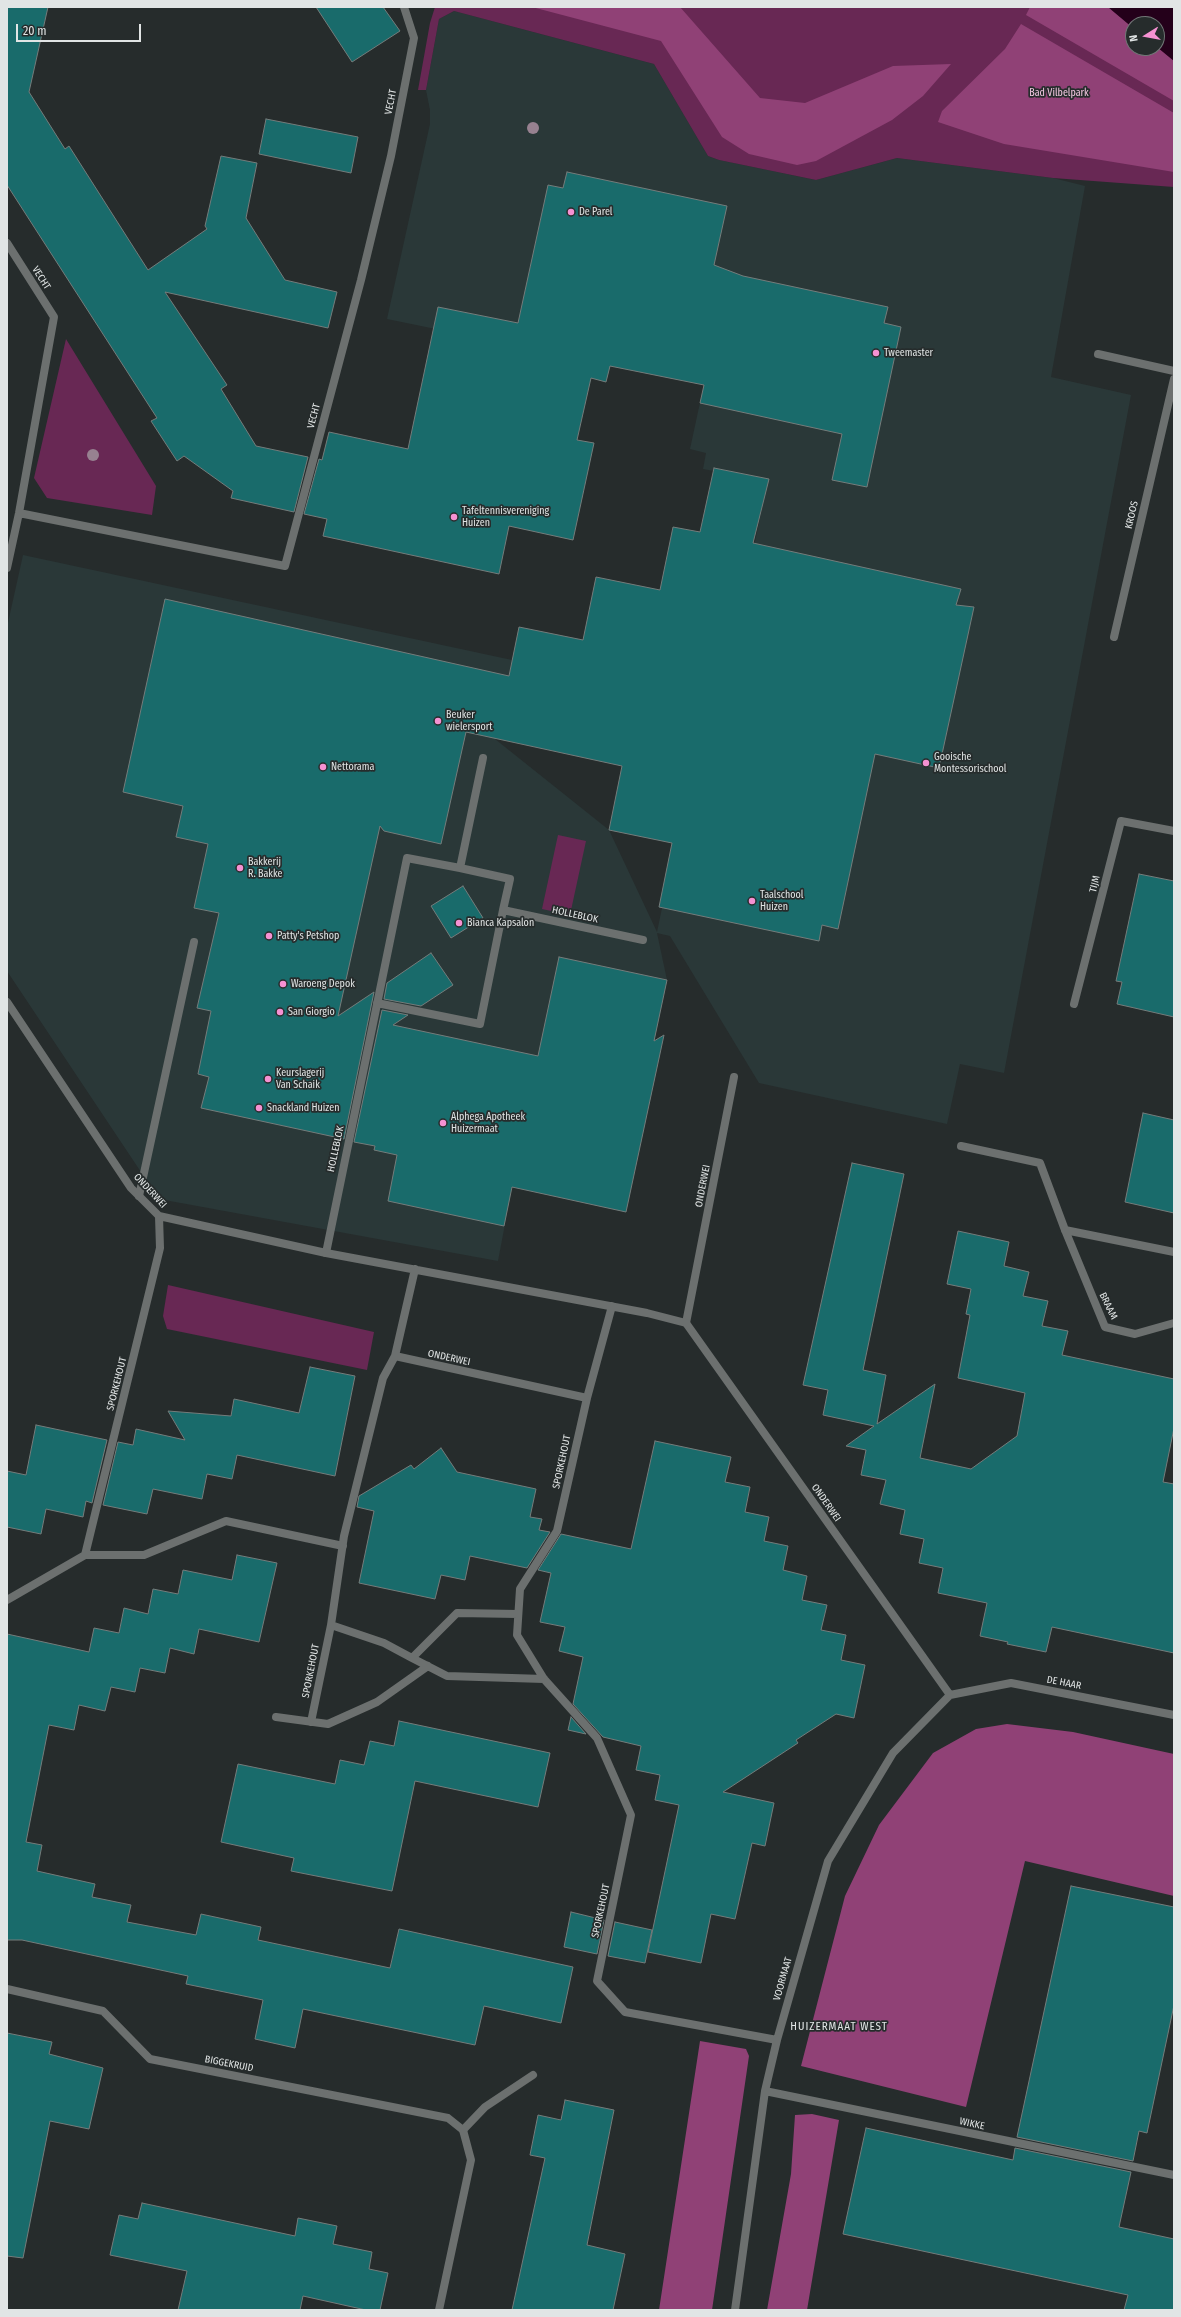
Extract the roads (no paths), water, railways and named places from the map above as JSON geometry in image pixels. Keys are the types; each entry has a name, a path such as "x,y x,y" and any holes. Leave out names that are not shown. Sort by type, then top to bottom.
{"street":[{"name":"VECHT","path":"19,513 285,566 361,280 391,156 414,38 404,7"},
{"name":"VECHT","path":"7,243 54,317 19,513 7,568"},
{"path":"1098,354 1174,371"},
{"name":"KROOS","path":"1114,637 1172,398 1174,379"},
{"path":"460,868 483,758"},
{"name":"TIJM","path":"1074,1004 1121,821 1174,831"},
{"name":"HOLLEBLOK","path":"326,1252 377,1003 407,858 510,879 480,1024 377,1003"},
{"name":"HOLLEBLOK","path":"503,910 643,940"},
{"path":"139,1196 194,942"},
{"name":"ONDERWEI","path":"7,1002 131,1188 159,1216 326,1252 612,1306 686,1323 950,1695"},
{"name":"ONDERWEI","path":"686,1323 734,1077"},
{"name":"BRAAM","path":"961,1146 1040,1163 1065,1230 1105,1327 1135,1334 1174,1323"},
{"name":"SPORKEHOUT","path":"85,1555 160,1248 159,1216"},
{"path":"1065,1230 1174,1252"},
{"path":"395,1356 415,1269"},
{"name":"SPORKEHOUT","path":"612,1306 587,1398 557,1532 520,1589 517,1635 544,1679 598,1738 631,1815 597,1980 625,2012 776,2040"},
{"name":"ONDERWEI","path":"395,1356 587,1398"},
{"name":"SPORKEHOUT","path":"311,1722 331,1625 343,1546 383,1378 395,1356"},
{"path":"7,1600 85,1555 144,1554 226,1521 343,1546"},
{"path":"412,1658 457,1613 518,1614"},
{"path":"331,1625 384,1643 447,1676 544,1679"},
{"path":"276,1717 328,1724 377,1702 428,1666"},
{"name":"DE HAAR","path":"950,1695 1011,1683 1174,1716"},
{"name":"VOORMAAT","path":"735,2310 765,2091 776,2040 828,1861 894,1753 950,1695"},
{"name":"BIGGEKRUID","path":"7,1989 103,2011 150,2059 448,2118 463,2130"},
{"path":"440,2310 471,2160 463,2130 484,2106 533,2075"},
{"name":"WIKKE","path":"765,2091 1174,2176"}],"place":[{"name":"De Parel","path":"571,212"},
{"name":"Tweemaster","path":"876,353"},
{"name":"Tafeltennisvereniging Huizen","path":"454,517"},
{"name":"Beuker wielersport","path":"438,721"},
{"name":"Gooische Montessorischool","path":"926,763"},
{"name":"Nettorama","path":"323,767"},
{"name":"Bakkerij R. Bakke","path":"240,868"},
{"name":"Taalschool Huizen","path":"752,901"},
{"name":"Bianca Kapsalon","path":"459,923"},
{"name":"Patty's Petshop","path":"269,936"},
{"name":"Waroeng Depok","path":"283,984"},
{"name":"San Giorgio","path":"280,1012"},
{"name":"Keurslagerij Van Schaik","path":"268,1079"},
{"name":"Snackland Huizen","path":"259,1108"},
{"name":"Alphega Apotheek Huizermaat","path":"443,1123"}],"district":[{"name":"HUIZERMAAT WEST","path":"839,2027"}],"park label":[{"name":"Bad Vilbelpark","path":"1059,93"}]}
